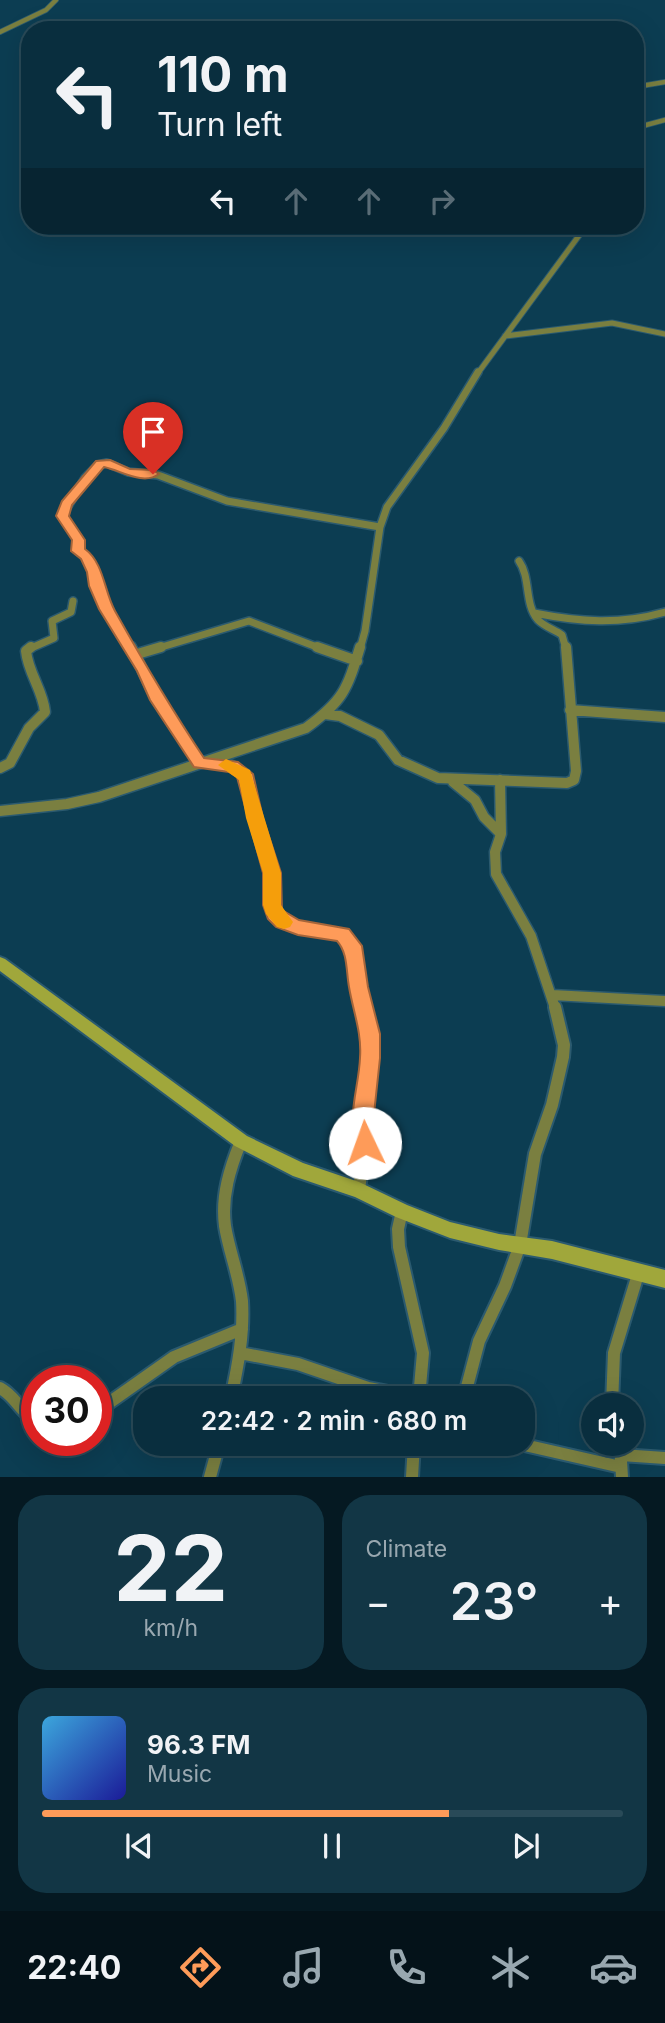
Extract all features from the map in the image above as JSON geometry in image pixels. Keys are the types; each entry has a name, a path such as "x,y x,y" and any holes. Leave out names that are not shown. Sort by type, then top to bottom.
{"street":[{"path":"23,21 46,10 56,0"},
{"path":"0,32 21,22"},
{"path":"644,86 665,82"},
{"path":"644,126 665,120"},
{"path":"0,811 85,801 294,733 325,715 349,685 357,661 365,631 380,527 391,499 430,449 474,383 481,366 540,292 579,235"},
{"path":"505,336 612,323 665,334"},
{"path":"359,1190 365,1143 363,1114 370,1045 353,946 342,934 298,927 283,922 275,914 272,905 272,873 254,818 245,774 232,766 202,762 168,717 124,634 107,609 96,586 94,572 86,557 78,551 78,540 62,514 98,464 105,463 128,472 149,472 169,478 193,491 225,501 334,517 380,527"},
{"path":"519,561 526,571 529,599 534,613 542,624 563,635"},
{"path":"0,768 12,761 29,728 45,712 45,703 32,676 26,651 33,645 54,638 52,621 71,612 73,601"},
{"path":"534,613 581,622 640,619 665,612"},
{"path":"325,715 340,716 379,735 403,763 428,775 450,780 500,780 546,785 568,783 574,780 576,771 569,675 563,635 571,620"},
{"path":"134,655 249,621 357,661"},
{"path":"570,710 665,718"},
{"path":"450,780 475,800 484,817 501,834"},
{"path":"467,1386 479,1341 505,1286 520,1245 535,1154 552,1105 564,1057 564,1045 552,995 527,925 498,880 495,852 501,834 500,780"},
{"path":"2,970 80,1020 241,1141 299,1170 359,1190 450,1230 665,1279"},
{"path":"552,995 665,1001"},
{"path":"233,1386 242,1329 241,1288 225,1226 225,1190 241,1141"},
{"path":"402,1211 398,1229 399,1247 423,1353 420,1386"},
{"path":"611,1393 609,1379 612,1357 639,1271"},
{"path":"112,1402 131,1391 154,1370 187,1350 242,1329"},
{"path":"240,1353 298,1364 362,1386"},
{"path":"0,1388 12,1394 21,1409"},
{"path":"535,1447 621,1461 665,1458"},
{"path":"210,1477 216,1456"},
{"path":"412,1477 413,1456"}],"slow traffic":[{"path":"226,765 245,774 254,818 272,873 272,905 275,914 284,922"}],"route":[{"path":"153,474 128,472 117,466 100,463 66,504 62,516 78,540 78,551 86,557 94,572 96,586 107,609 124,634 138,664 145,671 157,700 199,763 232,766 245,774 254,818 272,873 272,905 275,914 283,922 298,927 342,934 353,946 355,972 370,1034 363,1114 365,1143"}]}
